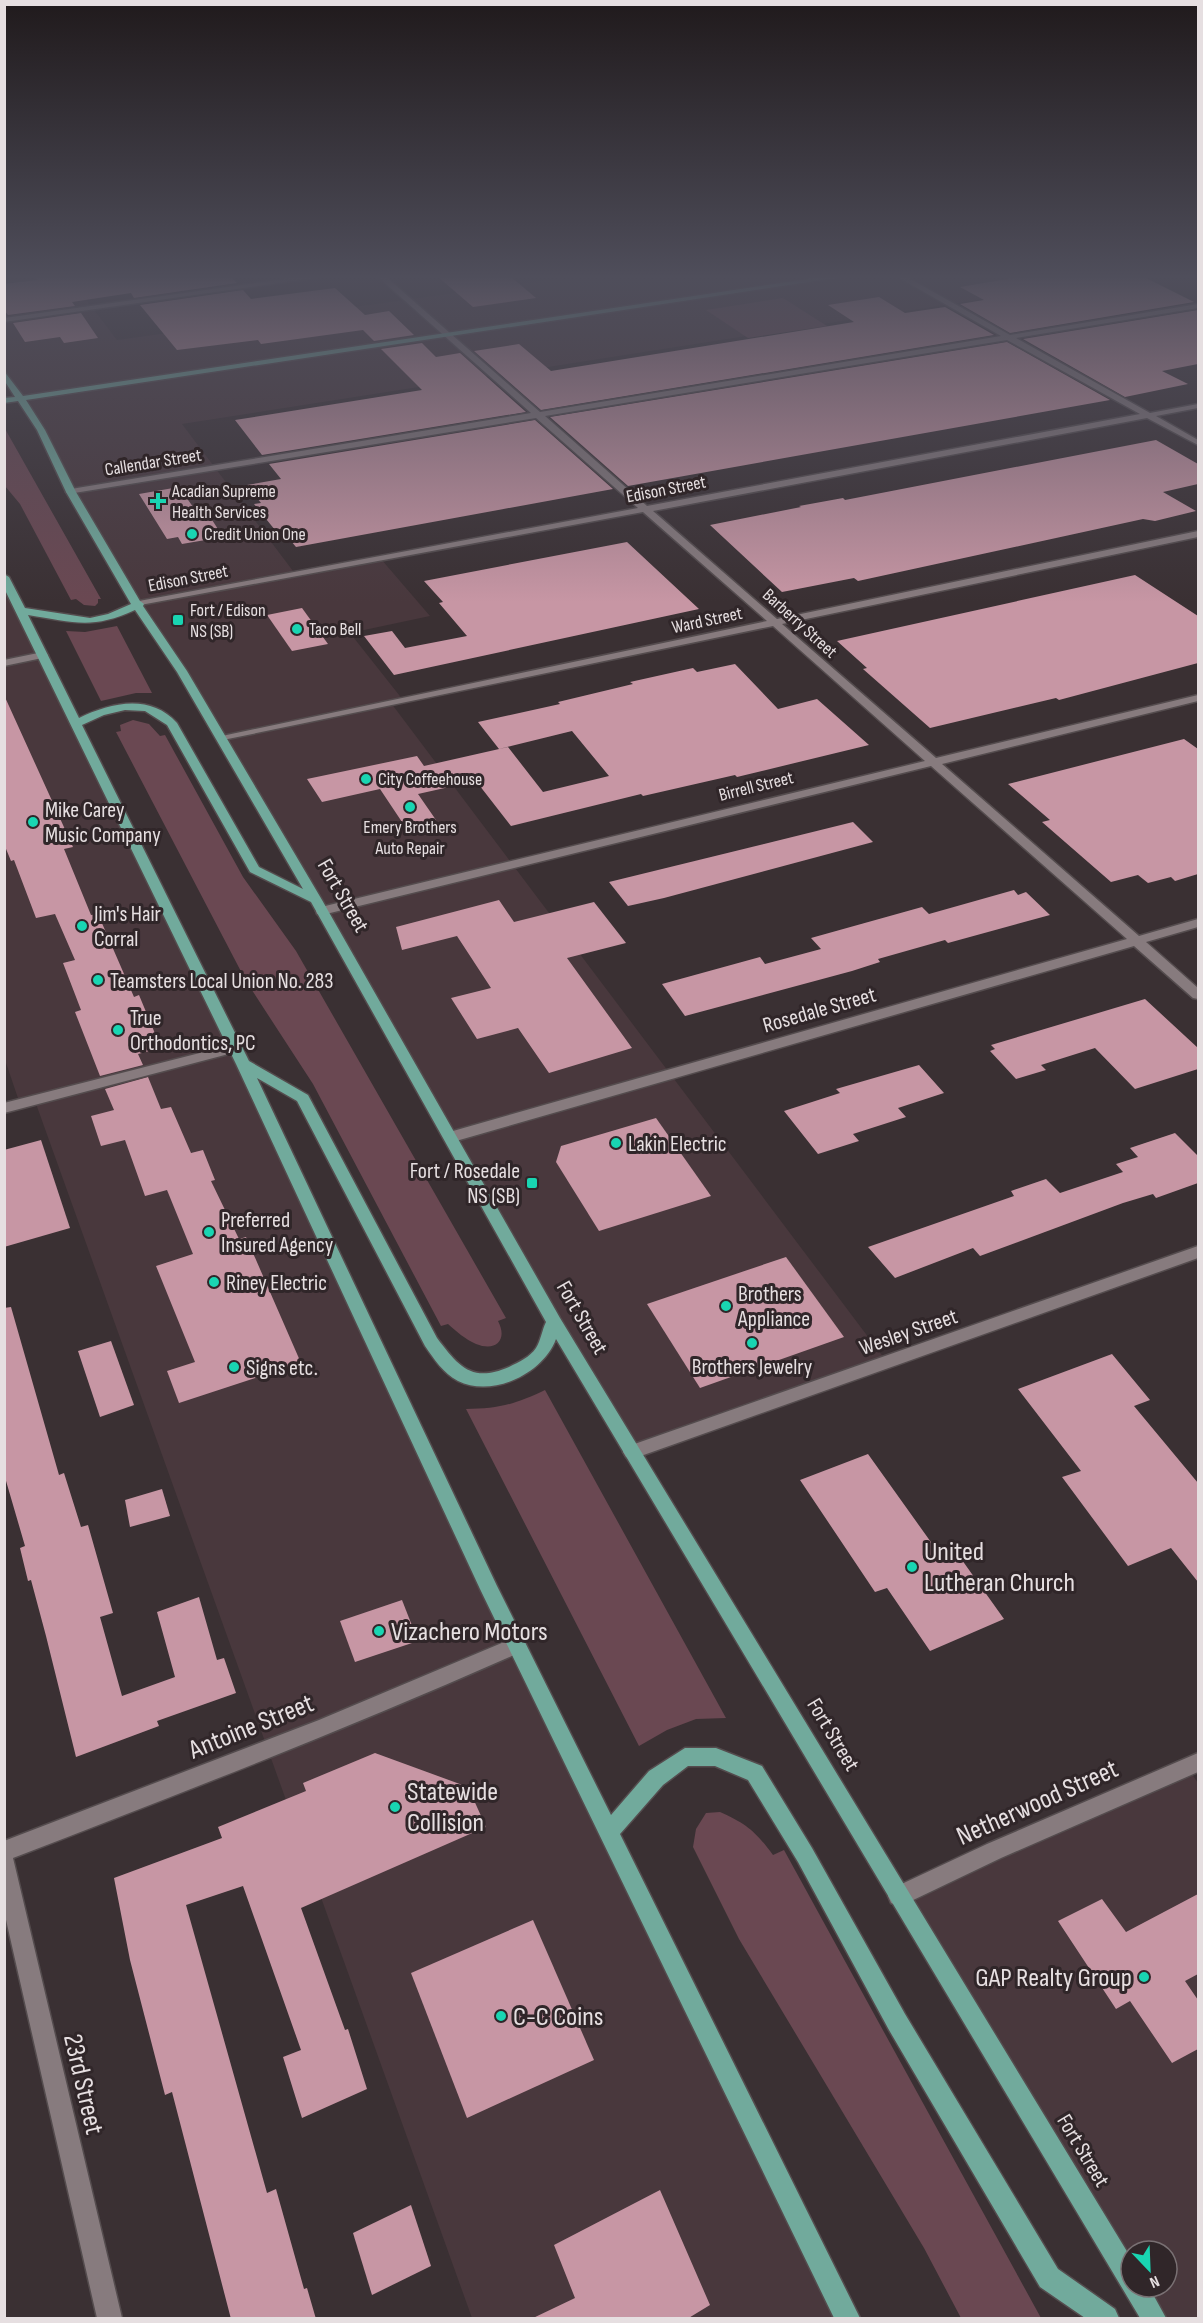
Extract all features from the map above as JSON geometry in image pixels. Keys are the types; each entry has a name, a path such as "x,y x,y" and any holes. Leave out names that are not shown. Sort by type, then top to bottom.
{"main road":[{"name":"Fort Street","path":"11,384 41,430 71,492 139,604 150,627 182,671 319,905 452,1137 554,1322 713,1582 1119,2261"},
{"path":"4,401 120,384"},
{"path":"4,578 239,1056 516,1645 609,1832 730,2085 848,2317"},
{"path":"21,611 90,621 111,617 139,604"},
{"path":"76,724 102,711 124,706 150,708 160,712 171,723 254,869 319,905"},
{"path":"239,1056 303,1098 431,1342 448,1366 472,1380 494,1380 526,1367 542,1352 554,1322"},
{"path":"609,1832 656,1778 685,1757 716,1757 755,1773 805,1855 897,2022 1049,2278 1106,2319"},
{"path":"1142,2299 1154,2319"}],"street":[{"name":"Barberry Street","path":"503,384 1198,995"},
{"name":"Callendar Street","path":"71,492 727,384"},
{"path":"1093,384 1198,443"},
{"name":"Edison Street","path":"139,604 1198,406"},
{"name":"Ward Street","path":"222,739 1198,534"},
{"path":"4,663 43,655"},
{"name":"Birrell Street","path":"319,905 1198,698"},
{"name":"Rosedale Street","path":"452,1137 1198,923"},
{"path":"4,1108 239,1056"},
{"name":"Wesley Street","path":"632,1452 1198,1252"},
{"name":"Antoine Street","path":"4,1851 448,1676 516,1645"},
{"name":"Netherwood Street","path":"899,1896 994,1851 1198,1762"},
{"name":"23rd Street","path":"4,1862 109,2319"}],"shaded area":[{"path":"12,384 436,384 182,424 296,575 381,559 430,616 350,633 403,700 391,703 887,1362 632,1452 451,1137 150,627 41,430"},
{"path":"4,427 101,599 98,599 95,606 84,605 76,599 71,600 20,504 5,486"},
{"path":"4,578 843,2318 472,2318 35,1101 20,1104 5,1060"},
{"path":"117,626 152,693 136,693 101,701 66,631 85,632"},
{"path":"133,720 149,724 160,736 165,735 243,877 296,951 506,1318 498,1321 502,1334 498,1343 489,1346 476,1344 448,1324 441,1326 313,1084 246,981 116,732 121,731 120,725"},
{"path":"545,1390 726,1718 696,1719 667,1730 639,1746 466,1409 507,1405"},
{"path":"1187,1767 1198,1783 1198,2318 1154,2318 1142,2299 1179,2299 1179,2239 1119,2239 1119,2261 899,1896"},
{"path":"720,1812 750,1829 773,1855 784,1850 1041,2318 961,2318 924,2248 739,1939 693,1847 696,1829 706,1813"}],"building":[{"path":"416,384 495,384 526,412 262,455 235,420 422,390"},
{"path":"512,384 696,384 541,410"},
{"path":"749,384 1082,384 1110,400 628,486 550,417"},
{"path":"1103,384 1186,384 1125,397"},
{"path":"535,420 613,489 296,547 281,529 275,530 254,504 261,503 247,485 281,479 269,464"},
{"path":"1156,440 1198,464 1198,484 1163,492 1196,511 1155,521 1143,519 858,581 854,578 782,592 710,525 801,507 799,506 843,498 845,500"},
{"path":"179,487 198,514 207,512 223,537 182,544 178,537 167,539 139,494"},
{"path":"627,542 699,609 394,675 364,636 392,631 405,648 467,636 439,603 443,602 424,581"},
{"path":"1135,575 1198,616 1198,663 1059,700 1056,698 930,728 863,669 867,668 837,641"},
{"name":"Taco Bell","path":"302,608 328,644 292,651 267,615"},
{"path":"735,664 778,709 817,699 869,745 737,777 735,775 643,796 641,794 511,826 476,781 418,794 436,820 406,828 380,789 322,802 307,779 417,756 424,766 508,747 543,792 609,776 572,731 499,749 478,722 560,704 558,702 633,684 630,682 693,668 697,672"},
{"path":"4,695 73,847 64,849 91,915 98,914 134,997 139,995 161,1048 138,1054 143,1065 100,1076 75,1012 81,1010 63,963 75,960 55,914 36,918 14,860 11,861 4,844"},
{"path":"1184,739 1198,749 1198,874 1175,881 1171,877 1148,883 1138,875 1111,882 1042,822 1050,820 1008,784"},
{"path":"853,822 873,842 664,898 628,906 609,882"},
{"path":"1014,890 1018,895 1026,892 1050,915 948,943 945,940 878,959 880,962 852,971 685,1016 662,984 760,957 765,964 821,949 811,938 922,907 929,914"},
{"path":"499,900 514,922 594,902 626,943 567,958 632,1048 549,1073 518,1028 477,1039 451,998 491,988 457,936 402,950 396,927"},
{"path":"1145,999 1198,1048 1198,1069 1135,1089 1095,1048 1041,1065 1046,1070 1016,1079 990,1051 995,1049 991,1045"},
{"path":"919,1065 944,1093 898,1108 906,1117 853,1134 859,1141 818,1154 784,1111 840,1093 836,1089"},
{"path":"148,1077 161,1109 171,1107 191,1153 203,1150 215,1180 211,1181 239,1239 246,1237 301,1363 179,1403 167,1371 195,1362 156,1266 193,1254 167,1190 145,1196 125,1140 101,1146 91,1116 114,1110 105,1089"},
{"path":"656,1118 711,1196 599,1231 556,1162 561,1146"},
{"path":"1175,1133 1198,1156 1198,1183 1156,1198 1153,1194 1123,1203 980,1256 973,1248 895,1278 868,1247 1014,1196 1011,1191 1046,1179 1060,1193 1123,1172 1116,1164 1138,1157 1130,1148"},
{"path":"41,1140 70,1228 4,1247 4,1150"},
{"path":"786,1257 844,1337 700,1388 647,1304"},
{"path":"11,1307 59,1475 64,1473 81,1527 88,1525 113,1613 100,1617 122,1696 175,1677 157,1612 199,1597 217,1660 224,1658 236,1693 157,1721 159,1726 76,1757 31,1580 28,1581 20,1548 25,1546 4,1474 4,1308"},
{"path":"111,1341 134,1405 100,1417 78,1351"},
{"path":"1112,1354 1150,1400 1134,1406 1198,1483 1198,1582 1171,1548 1128,1566 1062,1477 1081,1471 1018,1389"},
{"name":"United Lutheran Church","path":"868,1454 938,1552 952,1546 1004,1619 930,1651 887,1588 875,1592 800,1480"},
{"path":"162,1489 170,1516 130,1527 125,1500"},
{"name":"Vizachero Motors","path":"402,1600 418,1641 355,1662 340,1621"},
{"path":"375,1753 468,1787 486,1827 301,1908 345,2030 348,2029 367,2089 302,2118 283,2057 301,2050 243,1886 186,1905 267,2193 276,2189 304,2289 307,2288 316,2319 231,2319 172,2092 165,2095 130,1960 114,1878 222,1838 218,1827 306,1791 303,1783"},
{"name":"GAP Realty Group","path":"1198,1894 1198,1974 1185,1981 1198,2000 1198,2049 1172,2063 1130,2001 1116,2009 1058,1921 1102,1899 1126,1932"},
{"name":"C-C Coins","path":"533,1920 594,2060 467,2118 411,1973"},
{"path":"660,2190 710,2305 687,2319 531,2319 575,2298 554,2245"},
{"path":"411,2205 431,2266 372,2295 353,2233"}],"place":[{"name":"Acadian Supreme Health Services","path":"158,501"},
{"name":"Credit Union One","path":"192,534"},
{"name":"Fort / Edison NS (SB)","path":"178,620"},
{"name":"Taco Bell","path":"297,629"},
{"name":"City Coffeehouse","path":"366,779"},
{"name":"Emery Brothers Auto Repair","path":"410,807"},
{"name":"Mike Carey Music Company","path":"33,822"},
{"name":"Jim's Hair Corral","path":"82,926"},
{"name":"Teamsters Local Union No. 283","path":"98,980"},
{"name":"True Orthodontics, PC","path":"118,1030"},
{"name":"Lakin Electric","path":"616,1143"},
{"name":"Fort / Rosedale NS (SB)","path":"532,1183"},
{"name":"Preferred Insured Agency","path":"209,1232"},
{"name":"Riney Electric","path":"214,1282"},
{"name":"Brothers Appliance","path":"726,1306"},
{"name":"Brothers Jewelry","path":"752,1343"},
{"name":"Signs etc.","path":"234,1367"},
{"name":"United Lutheran Church","path":"912,1567"},
{"name":"Vizachero Motors","path":"379,1631"},
{"name":"Statewide Collision","path":"395,1807"},
{"name":"GAP Realty Group","path":"1144,1977"},
{"name":"C-C Coins","path":"501,2016"}]}
